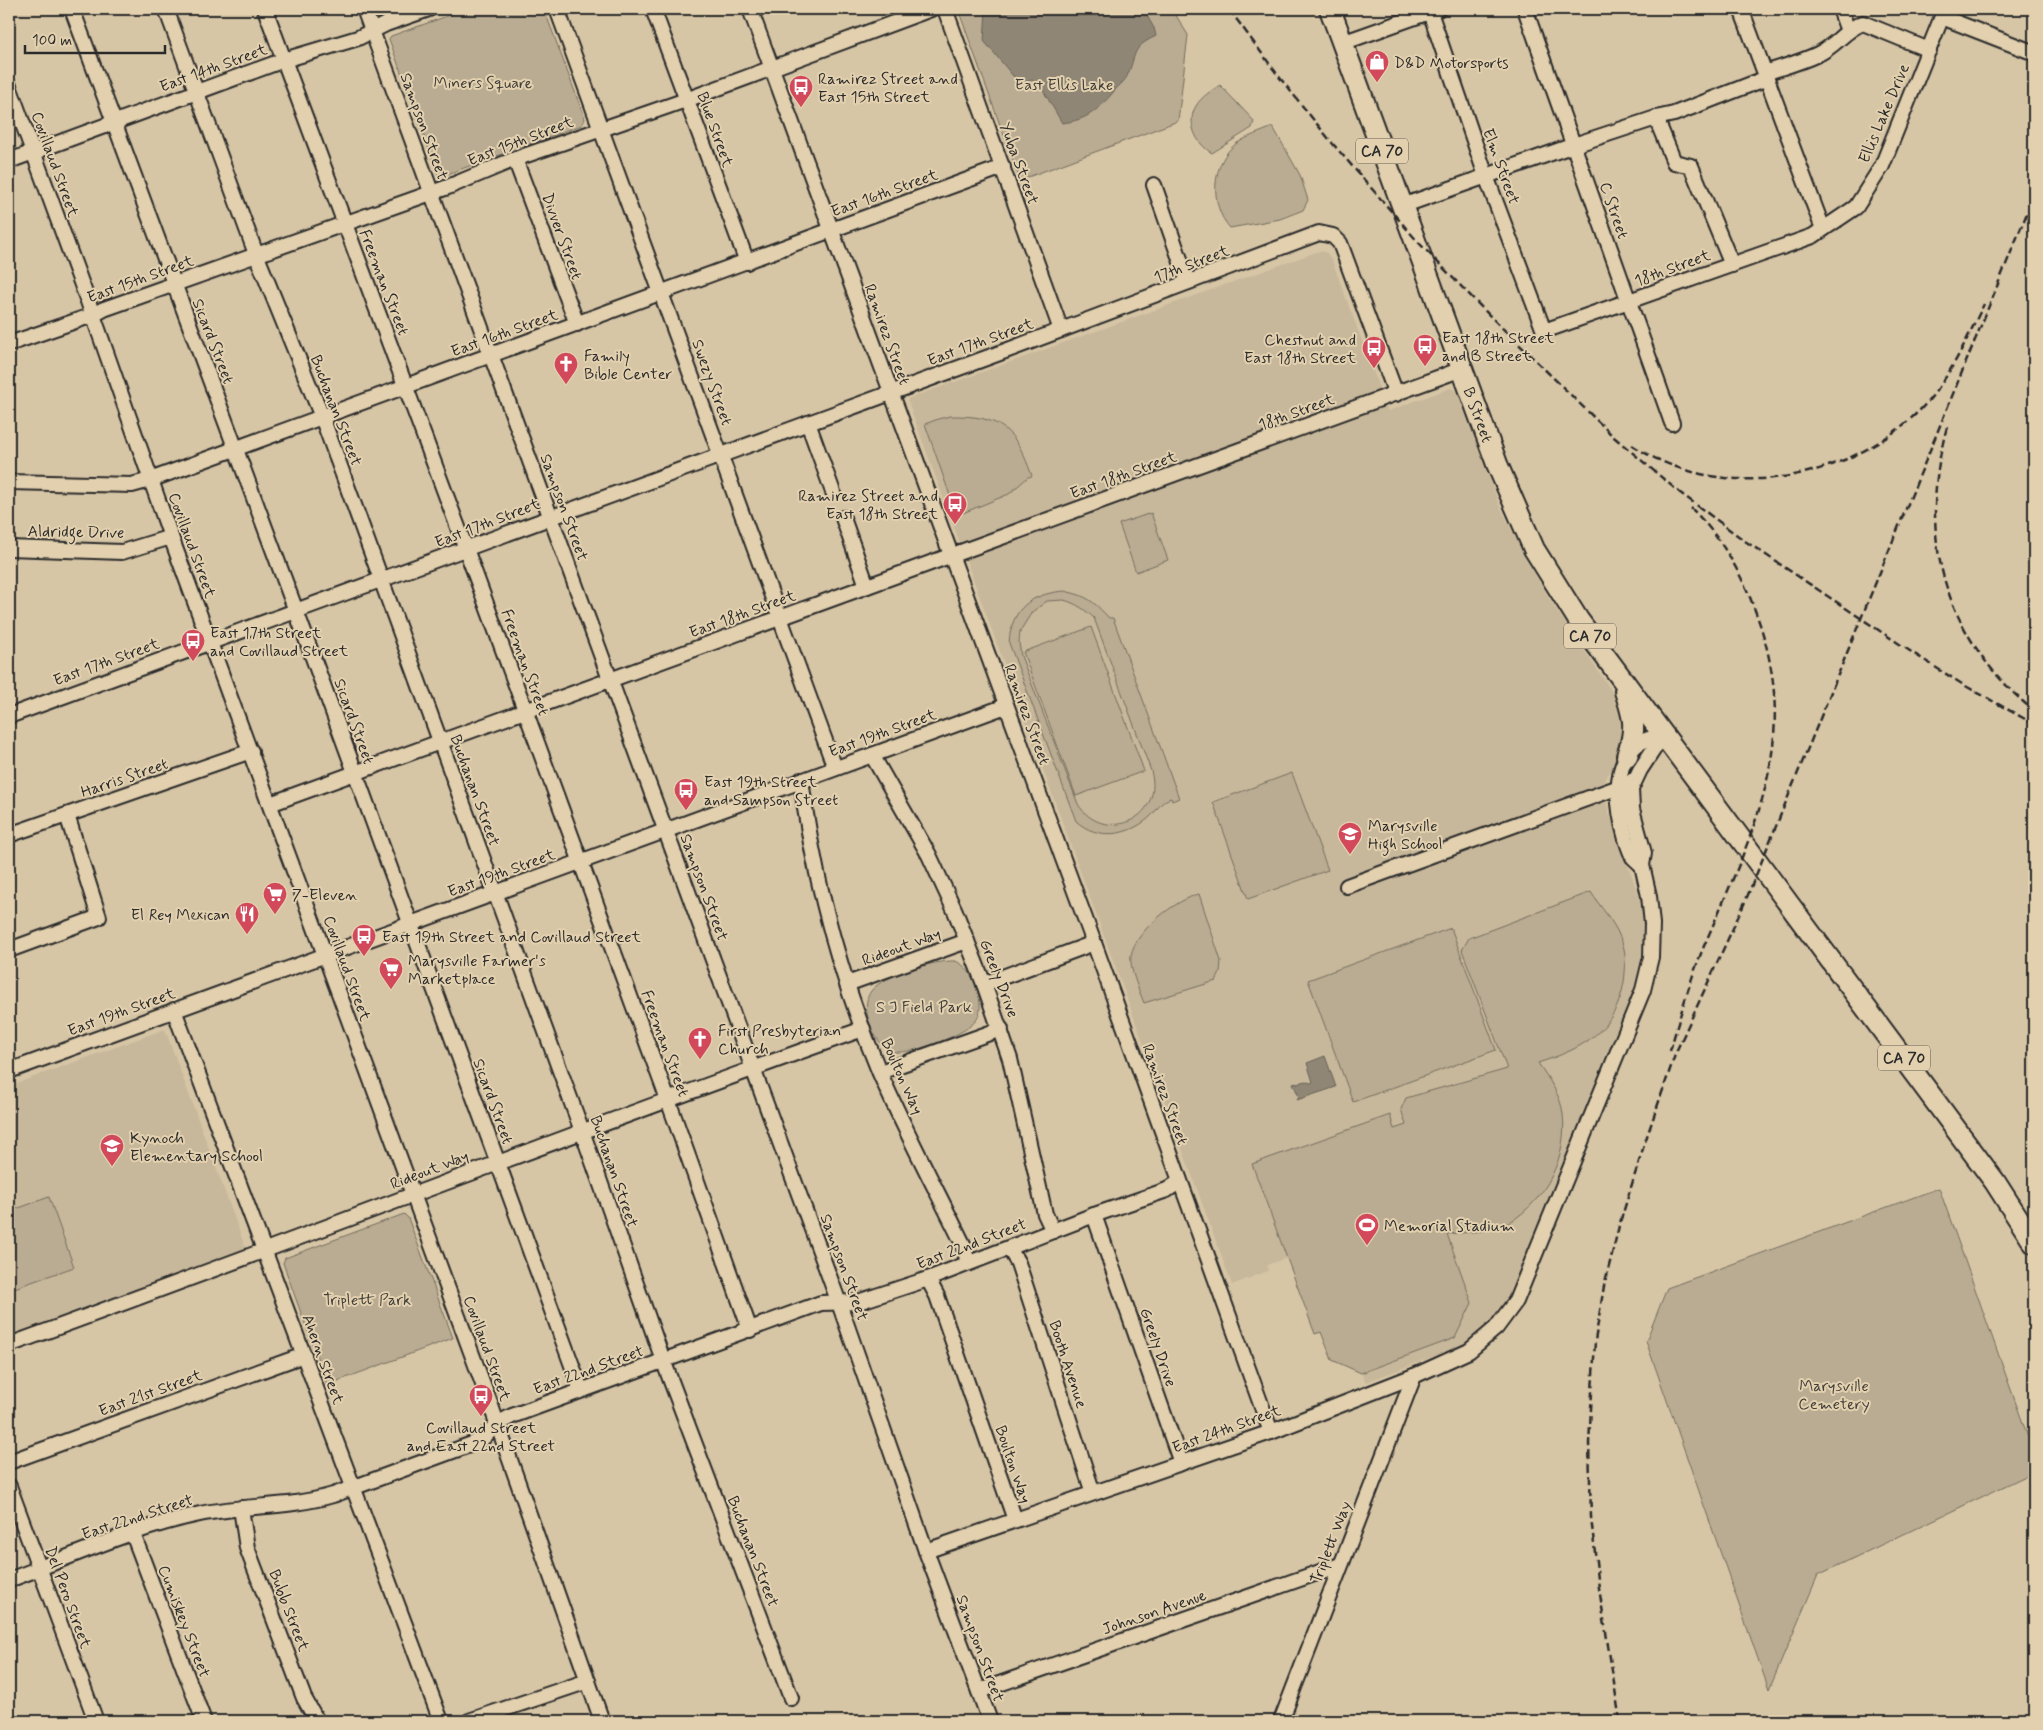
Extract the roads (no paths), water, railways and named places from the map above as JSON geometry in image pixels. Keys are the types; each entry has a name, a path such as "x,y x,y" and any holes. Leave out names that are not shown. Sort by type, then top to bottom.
{"highway":[{"name":"B Street","path":"1330,9 1506,487 1530,540 1562,596 1621,680 1663,735"},
{"path":"1621,680 1631,710 1634,729 1634,738 1627,756"},
{"name":"CA 70","path":"1663,735 1990,1175 2034,1243"}],"street":[{"name":"Sicard Street","path":"72,9 296,611 581,1390"},
{"name":"Buchanan Street","path":"166,9 256,254 322,417 496,893 663,1360 791,1698"},
{"name":"Freeman Street","path":"265,9 581,861 750,1330"},
{"name":"Sampson Street","path":"364,9 839,1303 926,1551 990,1721"},
{"name":"East 14th Street","path":"9,161 284,60 358,38 386,24 429,9"},
{"name":"Swezy Street","path":"557,9 835,768"},
{"name":"Blue Street","path":"653,9 747,262"},
{"name":"Ramirez Street","path":"750,9 1094,943 1271,1432"},
{"name":"East 15th Street","path":"9,344 93,315 104,309 256,254 431,193 515,159 686,100 931,9"},
{"name":"Yuba Street","path":"945,9 1061,330"},
{"name":"C Street","path":"1525,9 1672,423"},
{"path":"1741,9 1766,76 1818,232"},
{"path":"1840,9 1848,31"},
{"path":"1342,43 1434,10"},
{"name":"Elm Street","path":"1434,10 1486,176 1544,331"},
{"path":"1944,13 2032,52 2034,51"},
{"name":"Ellis Lake Drive","path":"1818,232 1856,207 1882,166 1944,13"},
{"path":"1402,206 1574,145 1656,118 1674,114 1818,54 1832,46 1853,26 1863,23 1929,50"},
{"name":"Covillaud Street","path":"9,86 93,315 171,538 211,642 497,1424 602,1721"},
{"path":"1656,118 1674,162 1691,166 1732,265"},
{"name":"Divver Street","path":"515,159 577,324"},
{"name":"East 16th Street","path":"9,482 132,485 150,480 1003,167"},
{"path":"1154,185 1188,282"},
{"name":"18th Street","path":"1544,331 1732,265 1818,232"},
{"name":"17th Street","path":"1061,330 1313,235 1326,233 1340,242 1344,251 1396,394"},
{"name":"East 17th Street","path":"9,716 1061,330"},
{"name":"18th Street","path":"1227,454 1462,369"},
{"path":"808,423 833,492"},
{"name":"East 18th Street","path":"270,804 526,712 1227,454"},
{"path":"843,518 867,586"},
{"name":"Aldridge Drive","path":"9,548 122,552 171,538"},
{"name":"East 19th Street","path":"9,1071 1006,706"},
{"path":"1642,865 1632,856 1623,829 1619,806 1622,767 1627,756 1639,743 1663,735"},
{"path":"1642,865 1644,853 1631,799 1635,779 1663,735"},
{"name":"Harris Street","path":"9,835 251,751"},
{"name":"Greely Drive","path":"872,754 918,832 942,881 984,984 1010,1059 1045,1214 1053,1231"},
{"path":"1347,886 1619,787 1635,779"},
{"name":"Boulton Way","path":"801,780 810,845 819,889 847,984 880,1072 963,1244 968,1264"},
{"path":"9,950 100,917 66,816"},
{"name":"East 24th Street","path":"926,1551 1271,1432 1414,1376 1469,1351 1496,1328 1516,1301 1643,990 1651,957 1652,940 1649,896 1642,865"},
{"name":"Rideout Way","path":"847,984 967,940"},
{"path":"984,984 1094,943"},
{"name":"Ahern Street","path":"174,1010 441,1721"},
{"name":"Rideout Way","path":"9,1345 266,1251 498,1162 863,1029"},
{"path":"880,1072 1001,1029"},
{"name":"East 22nd Street","path":"9,1580 177,1519 241,1508 309,1501 354,1488 472,1444 482,1439 497,1424 512,1416 581,1390 821,1303 858,1302 928,1279 1094,1215 1167,1190 1179,1182"},
{"name":"Greely Drive","path":"1094,1215 1180,1463"},
{"name":"Booth Avenue","path":"1009,1248 1018,1263 1093,1493"},
{"name":"Boulton Way","path":"928,1279 937,1296 1015,1520"},
{"name":"East 21st Street","path":"9,1462 304,1355"},
{"name":"Triplett Way","path":"1281,1721 1414,1376"},
{"name":"Del Pero Street","path":"9,1486 96,1721"},
{"name":"Bubb Street","path":"241,1508 247,1548 304,1698 317,1721"},
{"name":"Cumiskey Street","path":"134,1534 204,1721"},
{"name":"Johnson Avenue","path":"979,1690 1340,1565"},
{"path":"469,1721 588,1681"}],"railway":[{"path":"1229,9 1280,78 1333,144 1419,243 1492,318 1615,438 1679,492 1745,541 1913,653 1962,684 2034,724"},
{"path":"1620,1721 1599,1588 1591,1517 1589,1443 1595,1341 1604,1286 1619,1226 1676,1052 1745,902 2034,196"},
{"path":"1632,445 1667,463 1704,475 1742,479 1781,477 1819,469 1855,455 1889,436 1919,411 1930,399 1956,360 1984,304"},
{"path":"1947,427 1938,468 1935,508 1937,546 1946,583 1959,618 1979,651 2003,682 2034,711"},
{"path":"1670,1051 1699,959 1754,824 1766,784 1773,744 1775,703 1769,659 1756,613 1744,584 1730,557 1712,531 1691,508"}],"place":[{"name":"D&D Motorsports","path":"1377,83"},
{"name":"Ramirez Street and East 15th Street","path":"801,108"},
{"name":"East 18th Street and B Street","path":"1425,367"},
{"name":"Chestnut and East 18th Street","path":"1374,369"},
{"name":"Family Bible Center","path":"566,385"},
{"name":"Ramirez Street and East 18th Street","path":"955,525"},
{"name":"East 17th Street and Covillaud Street","path":"193,662"},
{"name":"East 19th Street and Sampson Street","path":"686,811"},
{"name":"Marysville High School","path":"1350,855"},
{"name":"7-Eleven","path":"275,915"},
{"name":"El Rey Mexican","path":"247,935"},
{"name":"East 19th Street and Covillaud Street","path":"364,957"},
{"name":"Marysville Farmer's Marketplace","path":"391,990"},
{"name":"First Presbyterian Church","path":"700,1060"},
{"name":"Kynoch Elementary School","path":"112,1167"},
{"name":"Memorial Stadium","path":"1367,1246"},
{"name":"Covillaud Street and East 22nd Street","path":"481,1417"}],"park label":[{"name":"Miners Square","path":"483,82"},
{"name":"East Ellis Lake","path":"1064,84"},
{"name":"S J Field Park","path":"924,1006"},
{"name":"Triplett Park","path":"367,1299"},
{"name":"Marysville Cemetery","path":"1834,1394"}]}
